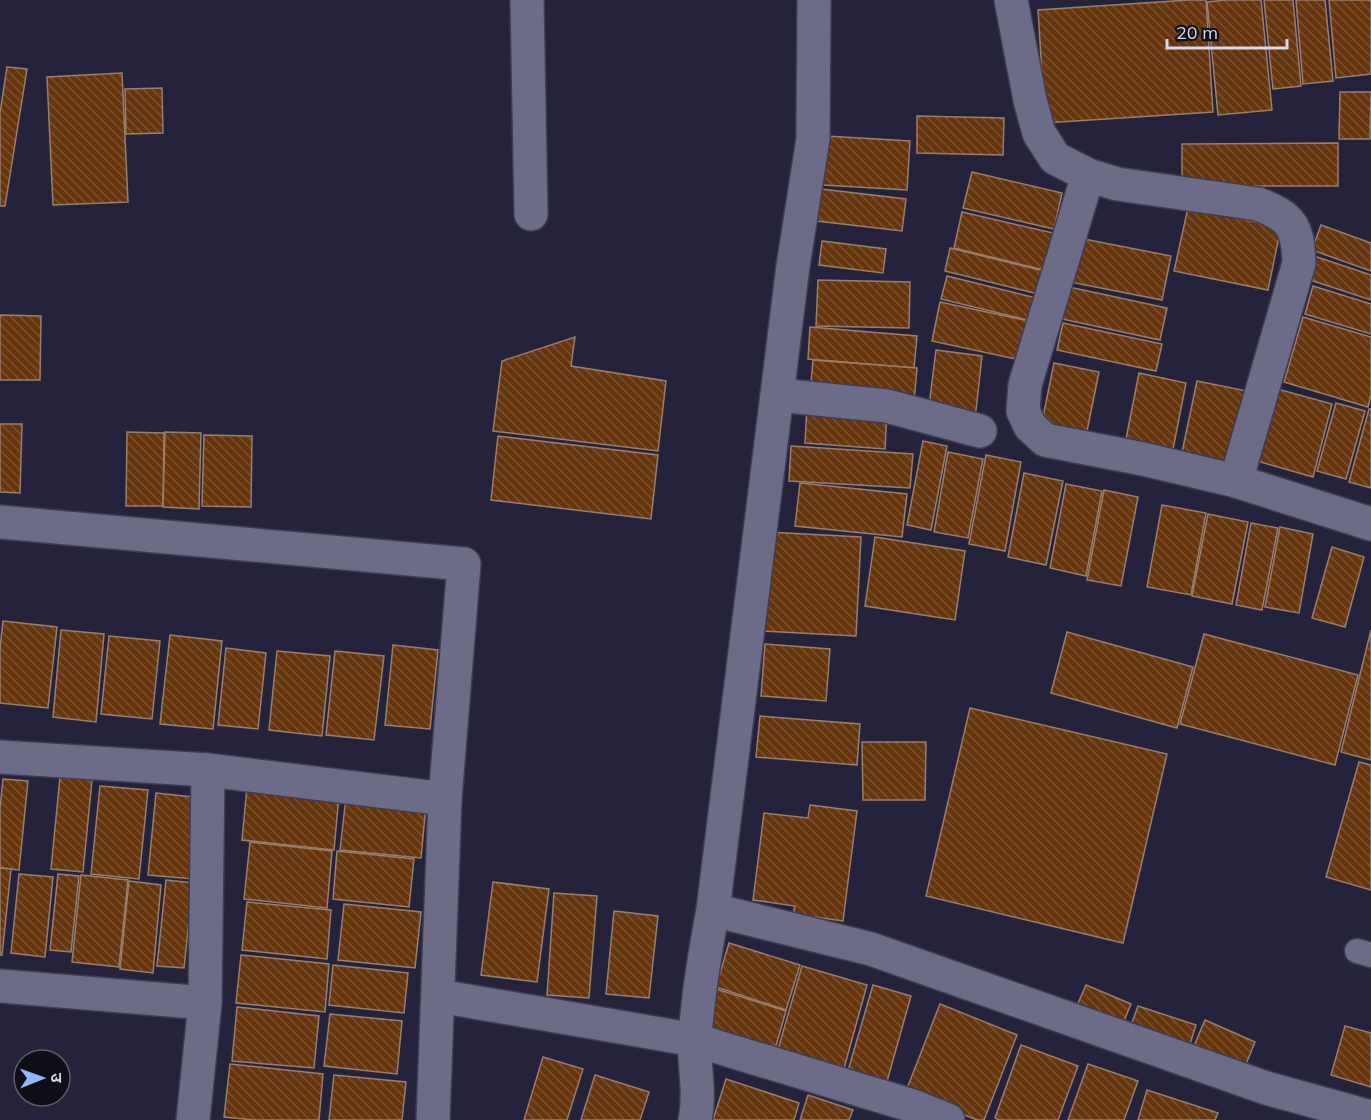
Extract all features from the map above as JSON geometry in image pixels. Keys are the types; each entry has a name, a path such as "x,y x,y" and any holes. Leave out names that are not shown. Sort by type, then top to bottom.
{"street":[{"path":"527,0 531,214"},
{"path":"695,1120 699,1102 695,1040 793,266 813,138 814,0"},
{"path":"1011,0 1029,100 1039,133 1055,158 1088,175 1117,184 1258,204 1280,213 1294,227 1299,263 1236,481"},
{"path":"1088,175 1025,385 1023,411 1030,426 1045,440 1143,459 1236,481 1371,524"},
{"path":"778,395 887,406 980,431"},
{"path":"0,522 464,564 445,799 434,1120"},
{"path":"0,757 208,770 445,799"},
{"path":"193,1120 205,1003 208,770"},
{"path":"713,910 871,949 1257,1085 1354,1116"},
{"path":"0,986 205,1003"},
{"path":"439,996 695,1040 913,1106 948,1120"}],"building":[{"path":"1206,0 1213,112 1045,123 1038,10"},
{"path":"1261,0 1272,110 1218,115 1207,2"},
{"path":"1264,0 1293,0 1301,86 1273,89"},
{"path":"1296,0 1325,0 1333,81 1303,84"},
{"path":"1329,0 1371,0 1371,74 1336,78"},
{"path":"7,67 27,69 5,206 0,206 0,113"},
{"path":"122,73 128,202 53,205 47,77"},
{"path":"162,88 163,133 126,134 125,89"},
{"path":"1340,92 1371,92 1370,139 1339,139"},
{"path":"917,116 1004,118 1003,155 917,153"},
{"path":"826,136 910,141 907,190 823,185"},
{"path":"1338,143 1338,186 1182,186 1182,144"},
{"path":"972,172 1062,193 1054,229 963,208"},
{"path":"821,189 906,199 902,231 817,221"},
{"path":"1188,208 1281,227 1268,290 1174,271"},
{"path":"962,212 1053,233 1044,270 954,248"},
{"path":"1321,225 1371,243 1371,271 1312,250"},
{"path":"1079,238 1171,256 1162,300 1070,282"},
{"path":"822,241 886,249 883,273 819,265"},
{"path":"950,248 1044,271 1038,294 945,271"},
{"path":"1314,256 1371,275 1371,300 1307,279"},
{"path":"947,276 1040,299 1035,322 941,299"},
{"path":"818,280 910,282 909,328 816,326"},
{"path":"1313,286 1371,304 1371,334 1305,314"},
{"path":"1069,287 1167,308 1160,340 1062,319"},
{"path":"940,302 1033,322 1025,361 932,341"},
{"path":"0,315 41,316 40,380 0,380"},
{"path":"1303,317 1371,337 1371,395 1368,407 1284,382"},
{"path":"1063,323 1162,344 1156,371 1057,350"},
{"path":"810,327 917,336 914,368 808,359"},
{"path":"575,337 571,366 666,381 658,451 493,431 502,361"},
{"path":"936,350 982,356 975,419 928,414"},
{"path":"813,360 917,368 914,402 810,394"},
{"path":"1054,363 1099,372 1086,436 1041,427"},
{"path":"1139,373 1186,383 1173,449 1126,439"},
{"path":"1197,381 1247,391 1232,467 1181,457"},
{"path":"1270,387 1332,404 1313,477 1250,459"},
{"path":"1336,403 1365,411 1346,479 1317,471"},
{"path":"807,406 887,412 885,449 805,443"},
{"path":"1369,409 1371,409 1371,488 1349,482"},
{"path":"0,424 22,424 20,493 0,492"},
{"path":"127,432 164,433 163,506 126,506"},
{"path":"165,432 201,433 199,509 163,507"},
{"path":"204,435 252,436 251,507 202,506"},
{"path":"498,436 658,455 651,519 491,500"},
{"path":"923,441 947,446 931,530 907,525"},
{"path":"791,446 913,454 910,488 789,481"},
{"path":"948,452 983,459 968,538 934,532"},
{"path":"986,455 1021,462 1005,551 969,544"},
{"path":"1024,473 1063,481 1046,565 1008,557"},
{"path":"800,483 907,494 902,537 795,526"},
{"path":"1066,484 1102,491 1086,576 1050,568"},
{"path":"1104,490 1138,497 1121,586 1087,580"},
{"path":"1162,505 1206,513 1191,595 1147,587"},
{"path":"1208,514 1248,522 1232,604 1192,596"},
{"path":"1251,523 1278,528 1262,610 1236,605"},
{"path":"1280,527 1313,534 1299,613 1265,607"},
{"path":"767,532 861,537 856,636 762,631"},
{"path":"875,537 965,551 955,620 865,606"},
{"path":"1332,547 1364,557 1345,627 1312,618"},
{"path":"3,621 57,627 48,708 0,703 0,649"},
{"path":"61,630 104,634 96,722 53,717"},
{"path":"1371,630 1371,760 1341,752"},
{"path":"1067,632 1193,667 1177,728 1051,693"},
{"path":"1204,634 1358,675 1335,765 1180,724"},
{"path":"170,635 222,641 213,729 160,724"},
{"path":"109,636 160,641 152,719 101,714"},
{"path":"765,644 830,649 826,701 761,696"},
{"path":"393,645 438,650 430,729 385,725"},
{"path":"226,648 266,653 258,729 218,725"},
{"path":"277,651 330,656 322,736 269,730"},
{"path":"335,651 384,656 374,740 326,735"},
{"path":"970,708 1167,754 1123,943 926,896"},
{"path":"760,716 860,724 857,765 756,757"},
{"path":"862,742 926,742 925,800 863,800"},
{"path":"1359,762 1371,765 1371,890 1326,877"},
{"path":"60,777 92,780 83,872 51,869"},
{"path":"3,779 28,781 19,870 0,868 0,808"},
{"path":"100,786 148,790 139,879 91,874"},
{"path":"247,787 339,796 334,850 242,840"},
{"path":"156,793 202,798 194,879 148,875"},
{"path":"346,797 426,805 421,858 340,850"},
{"path":"810,805 857,811 843,921 793,914 795,906 753,900 764,813 808,818"},
{"path":"250,842 332,851 327,908 244,899"},
{"path":"337,851 414,859 409,907 333,899"},
{"path":"0,868 11,869 2,955 0,955"},
{"path":"19,874 53,877 45,957 11,953"},
{"path":"58,874 79,876 71,952 50,950"},
{"path":"81,875 128,880 119,967 72,962"},
{"path":"166,880 193,883 184,968 157,966"},
{"path":"129,881 161,885 153,973 120,969"},
{"path":"493,882 549,889 537,982 481,975"},
{"path":"554,893 597,896 589,998 547,995"},
{"path":"247,902 331,910 327,959 242,950"},
{"path":"344,904 421,912 415,968 338,960"},
{"path":"614,911 658,916 649,998 606,994"},
{"path":"729,943 800,965 786,1010 716,987"},
{"path":"241,955 329,964 325,1012 236,1003"},
{"path":"333,965 408,973 404,1013 329,1005"},
{"path":"802,966 867,985 843,1072 777,1053"},
{"path":"873,985 911,996 886,1085 847,1074"},
{"path":"1086,985 1131,1004 1121,1028 1075,1010"},
{"path":"716,989 786,1011 773,1056 702,1033"},
{"path":"940,1004 1017,1035 984,1120 977,1120 906,1091"},
{"path":"1138,1006 1196,1025 1188,1050 1129,1031"},
{"path":"237,1007 319,1016 314,1068 232,1061"},
{"path":"330,1014 402,1021 397,1074 324,1066"},
{"path":"1205,1020 1255,1042 1242,1074 1191,1053"},
{"path":"1345,1026 1371,1033 1371,1087 1331,1075"},
{"path":"1021,1045 1078,1066 1058,1120 999,1120 995,1118"},
{"path":"543,1057 583,1069 567,1120 524,1120"},
{"path":"230,1064 323,1074 319,1120 254,1120 224,1117"},
{"path":"1088,1064 1138,1081 1124,1120 1068,1120"},
{"path":"334,1075 406,1082 402,1120 329,1120"},
{"path":"595,1075 649,1092 640,1120 581,1120"},
{"path":"726,1079 799,1103 794,1120 713,1120"},
{"path":"1147,1090 1218,1113 1215,1120 1138,1120"},
{"path":"808,1095 853,1110 849,1120 800,1120"}]}
